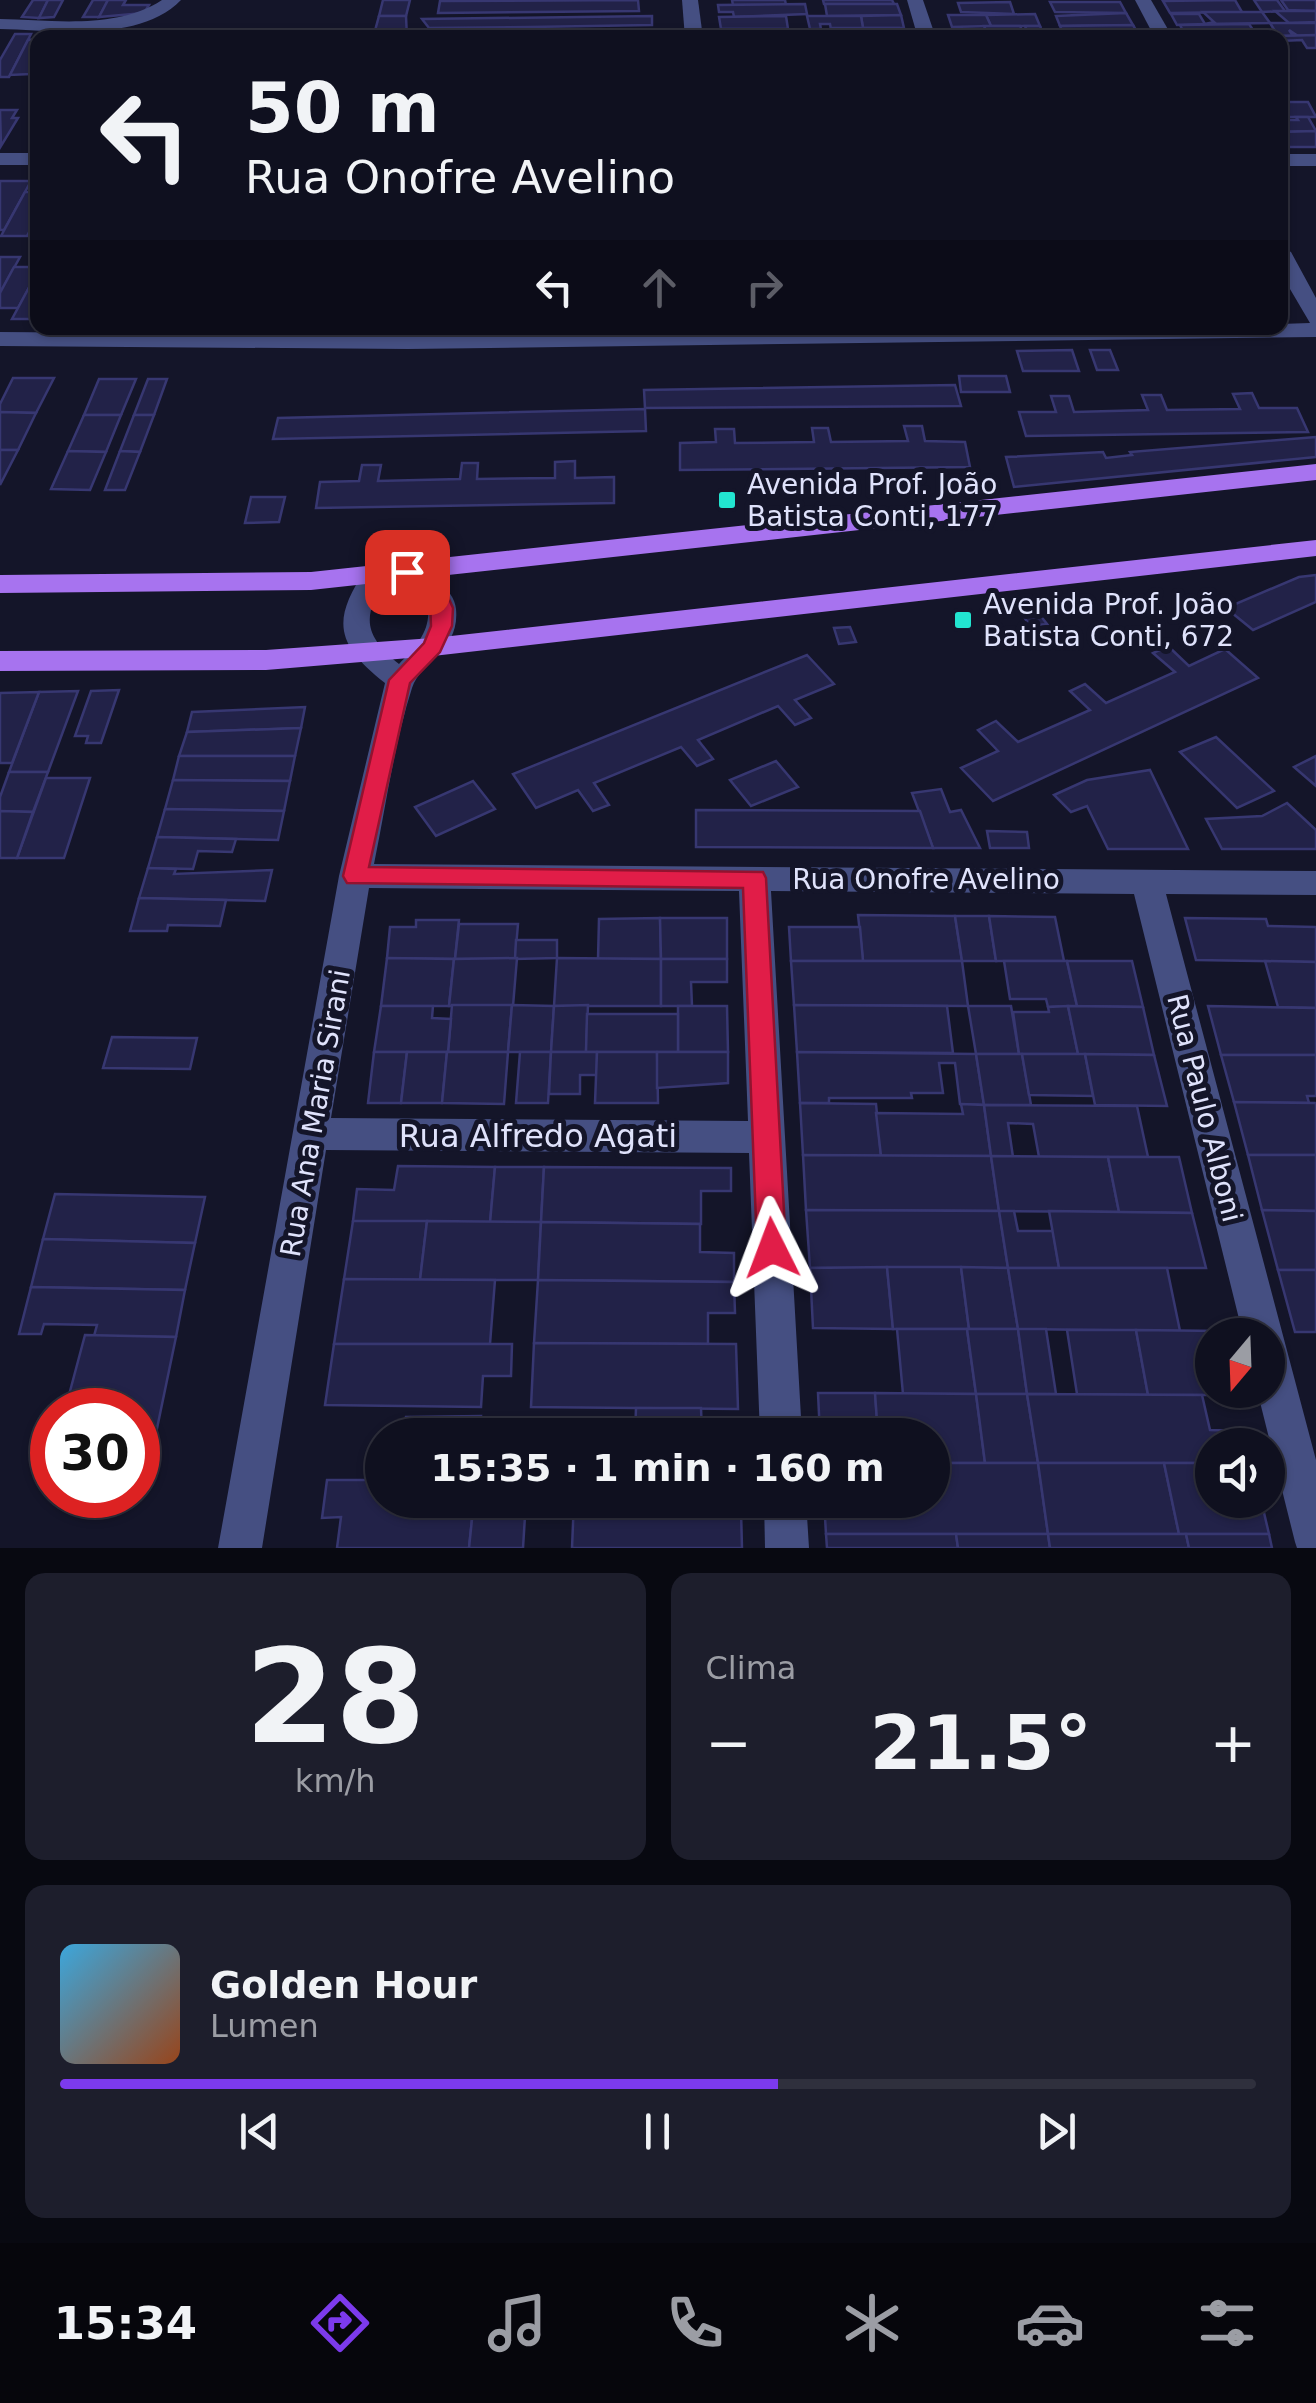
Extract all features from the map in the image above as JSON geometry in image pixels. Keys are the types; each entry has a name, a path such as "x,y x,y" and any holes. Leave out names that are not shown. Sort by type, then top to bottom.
{"main road":[{"path":"0,584 244,584 375,575 1316,472"},
{"path":"0,661 145,663 433,647 1316,548"}],"street":[{"path":"0,24 110,22 157,11 172,0"},
{"path":"690,0 693,30"},
{"path":"915,0 924,30"},
{"path":"1143,0 1160,30"},
{"path":"0,159 30,159"},
{"path":"1288,160 1316,160"},
{"path":"1288,267 1316,318"},
{"path":"1288,330 1316,330"},
{"path":"0,339 408,342 938,335"},
{"path":"375,575 355,608 355,632 364,652 400,680 433,647 442,626 443,608 430,588 407,572"},
{"name":"Rua Ana Maria Sirani","path":"240,1548 355,876 400,680"},
{"name":"Rua Onofre Avelino","path":"355,876 1316,883"},
{"path":"754,878 780,1418"},
{"name":"Rua Paulo Alboni","path":"1147,881 1259,1318"},
{"name":"Rua Alfredo Agati","path":"311,1134 766,1137"},
{"path":"1284,1408 1311,1500 1316,1542"},
{"path":"785,1518 787,1548"}],"building":[{"path":"33,0 48,0 39,18 22,17"},
{"path":"48,0 63,0 54,17 39,18"},
{"path":"93,0 108,0 99,17 83,17"},
{"path":"108,0 126,0 123,5 149,5 144,13 99,17"},
{"path":"383,0 410,0 406,16 379,16"},
{"path":"638,0 639,11 438,13 440,1"},
{"path":"732,0 785,0 786,5 733,5"},
{"path":"823,0 892,0 894,4 824,4"},
{"path":"1235,0 1242,12 1170,13 1163,1"},
{"path":"1254,0 1277,0 1285,11 1262,12"},
{"path":"1281,0 1316,0 1316,11 1288,10"},
{"path":"1010,2 1014,14 961,12 958,3"},
{"path":"1050,2 1120,2 1126,13 1055,12"},
{"path":"805,4 807,14 734,17 733,12 719,12 718,5"},
{"path":"825,4 897,4 901,15 827,16"},
{"path":"1275,11 1316,11 1316,22 1289,23"},
{"path":"1203,12 1262,12 1270,23 1205,24 1214,22"},
{"path":"1126,13 1133,25 1060,26 1056,16"},
{"path":"1035,14 1040,26 991,26 986,15"},
{"path":"1171,14 1199,14 1205,24 1177,25"},
{"path":"901,15 904,28 863,28 861,16"},
{"path":"948,15 986,15 991,26 952,27"},
{"path":"379,16 406,16 407,30 375,30"},
{"path":"652,16 652,25 531,27 429,28 422,19"},
{"path":"786,16 788,29 721,29 719,17"},
{"path":"807,16 861,16 863,28 831,29 830,24 820,24 821,29 810,29"},
{"path":"1270,23 1316,23 1316,35 1298,36 1289,30 1293,36 1288,36 1288,30 1274,30"},
{"path":"1249,24 1253,30 1182,30 1180,25"},
{"path":"1133,25 1136,30 1062,30 1060,26"},
{"path":"984,26 1020,26 1022,30 986,30"},
{"path":"831,28 899,30 831,30"},
{"path":"721,29 788,30 721,30"},
{"path":"15,34 30,34 9,77 0,77 0,60"},
{"path":"1316,35 1316,48 1307,48 1302,40 1288,41 1288,36"},
{"path":"28,40 30,74 10,75"},
{"path":"1288,102 1308,102 1316,117 1288,117"},
{"path":"0,110 17,110 12,118 18,118 1,146"},
{"path":"1296,117 1308,117 1316,131 1288,132 1288,120 1298,120"},
{"path":"1316,131 1316,147 1288,147 1288,132"},
{"path":"0,181 30,181 4,230 0,230"},
{"path":"25,192 30,192 27,236 1,236"},
{"path":"0,257 20,257 0,293"},
{"path":"14,267 30,267 30,286 18,308 0,308 0,293"},
{"path":"30,286 30,319 12,319"},
{"path":"1072,350 1079,371 1023,371 1017,351"},
{"path":"1090,350 1110,350 1118,370 1097,370"},
{"path":"959,376 1006,376 1010,392 961,392"},
{"path":"13,378 54,378 36,413 0,412"},
{"path":"99,379 136,379 121,415 84,415"},
{"path":"148,379 167,379 154,415 134,415"},
{"path":"955,385 961,406 645,408 644,390"},
{"path":"1252,393 1259,408 1297,408 1308,432 1026,436 1019,412 1056,412 1051,396 1069,396 1074,412 1148,410 1142,395 1161,395 1167,410 1240,409 1233,394"},
{"path":"645,409 646,431 273,439 278,418"},
{"path":"0,412 36,413 18,450 0,450"},
{"path":"84,415 121,415 106,452 68,451"},
{"path":"134,415 154,415 140,452 120,451"},
{"path":"904,426 922,426 925,441 965,442 970,467 680,470 680,443 716,442 715,429 734,429 735,443 814,442 812,428 828,428 831,442 908,441"},
{"path":"1316,437 1316,457 1014,487 1006,457 1103,452 1106,458 1132,455 1130,452"},
{"path":"0,450 18,450 0,485"},
{"path":"68,451 106,452 90,490 51,489"},
{"path":"120,451 140,452 125,490 105,490"},
{"path":"575,461 575,478 614,477 614,503 316,508 320,482 359,481 362,465 381,465 378,481 460,479 462,463 478,463 477,479 555,478 555,462"},
{"path":"251,497 285,497 279,522 245,523"},
{"path":"1316,575 1316,602 1253,630 1226,608 1299,577"},
{"path":"1033,606 1047,624 1030,626 1018,608"},
{"path":"850,627 856,642 839,644 834,628"},
{"path":"1168,646 1189,666 1225,649 1258,678 993,801 961,768 998,751 978,730 996,721 1018,742 1090,710 1070,691 1085,684 1106,703 1175,672 1153,653"},
{"path":"807,655 834,684 795,700 811,718 795,725 778,706 698,740 713,759 697,766 681,747 594,783 609,805 593,811 578,790 536,808 513,774"},
{"path":"119,690 101,743 86,743 88,736 75,736 91,691"},
{"path":"78,691 48,772 9,772 39,692"},
{"path":"39,692 12,763 0,763 0,693"},
{"path":"305,707 301,728 187,732 192,712"},
{"path":"301,728 295,756 179,756 187,732"},
{"path":"1216,737 1274,791 1237,808 1180,752"},
{"path":"179,756 295,756 290,781 173,780"},
{"path":"1316,756 1316,786 1294,767"},
{"path":"776,761 798,787 751,806 730,780"},
{"path":"1150,770 1188,849 1108,849 1087,806 1071,812 1054,795 1087,780"},
{"path":"9,772 48,772 33,812 0,811 0,797"},
{"path":"46,778 90,778 64,858 17,858"},
{"path":"173,780 290,781 284,811 165,809"},
{"path":"473,781 495,809 436,836 415,807"},
{"path":"941,789 950,812 961,810 980,848 933,848 912,793"},
{"path":"1287,803 1316,830 1316,849 1222,849 1206,819 1262,816"},
{"path":"165,809 284,811 278,840 157,837"},
{"path":"696,810 920,811 933,848 696,847"},
{"path":"0,811 33,812 17,858 0,858"},
{"path":"987,831 1027,832 1029,848 990,848"},
{"path":"157,837 236,839 232,852 198,851 193,869 148,868"},
{"path":"148,868 176,869 174,874 272,870 265,901 139,898"},
{"path":"139,898 226,900 220,926 168,925 167,931 130,931"},
{"path":"858,915 955,916 962,961 863,961"},
{"path":"955,916 989,916 996,961 962,961"},
{"path":"989,916 1055,917 1064,961 996,961"},
{"path":"660,918 661,959 598,959 599,919"},
{"path":"660,918 727,918 727,959 661,959"},
{"path":"1185,918 1266,919 1268,926 1316,927 1316,962 1196,960"},
{"path":"416,920 459,920 455,959 387,958 390,927 416,927"},
{"path":"459,924 518,924 515,959 455,959"},
{"path":"789,927 860,927 863,961 791,961"},
{"path":"516,940 557,940 557,958 515,959"},
{"path":"387,958 454,959 449,1006 381,1006"},
{"path":"517,958 513,1006 449,1006 454,959"},
{"path":"557,958 661,959 661,1006 554,1006"},
{"path":"661,959 727,959 727,982 691,982 692,1006 661,1006"},
{"path":"791,961 962,961 968,1006 794,1005"},
{"path":"1004,961 1067,961 1077,1006 1048,1007 1046,999 1010,999"},
{"path":"1067,961 1132,961 1143,1007 1077,1006"},
{"path":"1265,961 1316,962 1316,1008 1278,1007"},
{"path":"452,1005 512,1005 508,1052 448,1052"},
{"path":"512,1005 554,1006 551,1052 508,1052"},
{"path":"588,1005 586,1052 551,1052 554,1006"},
{"path":"794,1005 947,1006 953,1053 797,1052"},
{"path":"381,1006 433,1006 432,1018 451,1019 448,1052 374,1052"},
{"path":"678,1006 727,1006 728,1052 678,1052"},
{"path":"968,1006 1011,1006 1019,1054 976,1054"},
{"path":"1068,1006 1078,1054 1019,1054 1013,1012 1049,1012 1048,1007"},
{"path":"1068,1006 1143,1007 1154,1055 1078,1054"},
{"path":"1208,1006 1316,1008 1316,1055 1221,1055"},
{"path":"587,1014 678,1014 678,1052 586,1052"},
{"path":"112,1037 197,1038 190,1069 103,1068"},
{"path":"374,1052 407,1052 401,1103 368,1103"},
{"path":"407,1052 447,1052 442,1103 401,1103"},
{"path":"447,1052 508,1052 504,1104 442,1103"},
{"path":"520,1052 551,1052 548,1103 516,1103"},
{"path":"551,1052 597,1052 597,1075 580,1075 580,1094 549,1094"},
{"path":"597,1052 657,1052 658,1103 595,1103"},
{"path":"657,1052 728,1052 728,1083 657,1088"},
{"path":"797,1052 976,1054 984,1105 960,1104 955,1063 939,1063 943,1093 800,1103"},
{"path":"976,1054 1022,1054 1031,1105 984,1105"},
{"path":"1022,1054 1085,1054 1093,1096 1029,1095"},
{"path":"1085,1054 1154,1055 1167,1106 1095,1105"},
{"path":"1221,1055 1316,1055 1316,1096 1307,1096 1309,1103 1234,1102"},
{"path":"1234,1102 1316,1103 1316,1155 1248,1155"},
{"path":"800,1103 876,1104 881,1156 803,1155"},
{"path":"961,1104 984,1105 991,1156 881,1156 876,1113 963,1114"},
{"path":"984,1105 1137,1106 1148,1157 1039,1157 1033,1124 1008,1123 1013,1157 991,1156"},
{"path":"803,1155 991,1156 999,1211 806,1210"},
{"path":"1248,1155 1316,1155 1316,1211 1262,1210"},
{"path":"991,1156 1108,1157 1119,1212 999,1211"},
{"path":"1108,1157 1179,1157 1192,1213 1119,1212"},
{"path":"398,1166 495,1167 490,1223 353,1221 357,1189 394,1190"},
{"path":"495,1167 544,1167 541,1222 490,1223"},
{"path":"544,1167 731,1168 731,1191 701,1191 701,1224 541,1222"},
{"path":"55,1194 205,1197 195,1243 43,1239"},
{"path":"806,1210 999,1211 1008,1268 810,1268"},
{"path":"1262,1210 1316,1211 1316,1270 1278,1270"},
{"path":"999,1211 1014,1211 1018,1231 1053,1231 1059,1268 1008,1268"},
{"path":"1049,1211 1192,1213 1206,1268 1059,1268"},
{"path":"353,1221 427,1221 420,1280 344,1279"},
{"path":"427,1221 541,1222 538,1280 420,1280"},
{"path":"541,1222 700,1224 700,1252 734,1253 734,1282 538,1280"},
{"path":"43,1239 195,1243 185,1290 31,1287"},
{"path":"887,1267 893,1329 813,1328 810,1268"},
{"path":"887,1267 961,1267 969,1329 893,1329"},
{"path":"961,1267 1008,1268 1018,1329 969,1329"},
{"path":"1008,1268 1167,1268 1180,1331 1018,1329"},
{"path":"1278,1270 1316,1270 1316,1332 1295,1332"},
{"path":"344,1279 495,1280 490,1344 334,1344"},
{"path":"538,1280 734,1282 735,1313 708,1313 708,1344 534,1343"},
{"path":"31,1287 185,1290 176,1337 94,1336 97,1325 44,1324 41,1334 19,1334"},
{"path":"897,1329 967,1329 976,1394 903,1394"},
{"path":"967,1329 1018,1329 1027,1394 976,1394"},
{"path":"1018,1329 1046,1329 1056,1394 1027,1394"},
{"path":"1067,1330 1136,1330 1148,1395 1077,1394"},
{"path":"1136,1330 1195,1331 1195,1395 1148,1395"},
{"path":"85,1335 176,1337 160,1414 160,1388 71,1388"},
{"path":"534,1343 736,1344 738,1409 531,1407"},
{"path":"334,1344 512,1344 511,1376 483,1376 481,1407 325,1405"},
{"path":"818,1393 875,1393 877,1418 819,1418"},
{"path":"875,1393 976,1394 985,1463 950,1463 950,1418 877,1418"},
{"path":"976,1394 1027,1394 1038,1463 985,1463"},
{"path":"1027,1394 1195,1395 1195,1408 1205,1408 1210,1428 1195,1428 1195,1463 1038,1463"},
{"path":"636,1408 701,1408 701,1418 636,1418"},
{"path":"481,1416 481,1418 406,1417"},
{"path":"950,1463 1038,1463 1048,1534 826,1534 825,1518 950,1518"},
{"path":"1038,1463 1164,1463 1179,1534 1048,1534"},
{"path":"1164,1463 1195,1463 1195,1518 1265,1518 1269,1534 1179,1534"},
{"path":"327,1480 365,1480 365,1518 472,1518 469,1548 337,1548 341,1517 322,1518"},
{"path":"472,1518 525,1518 523,1548 469,1548"},
{"path":"573,1518 741,1518 742,1548 572,1548"},
{"path":"826,1534 956,1534 958,1548 827,1548"},
{"path":"956,1534 1048,1534 1050,1548 958,1548"},
{"path":"1048,1534 1186,1534 1189,1548 1050,1548"},
{"path":"1186,1534 1269,1534 1272,1548 1189,1548"}],"place":[{"name":"Avenida Prof. João Batista Conti, 177","path":"727,500"},
{"name":"Avenida Prof. João Batista Conti, 672","path":"963,620"}],"route":[{"path":"407,572 439,597 442,626 433,647 400,680 355,876 754,878 772,1248"}]}
